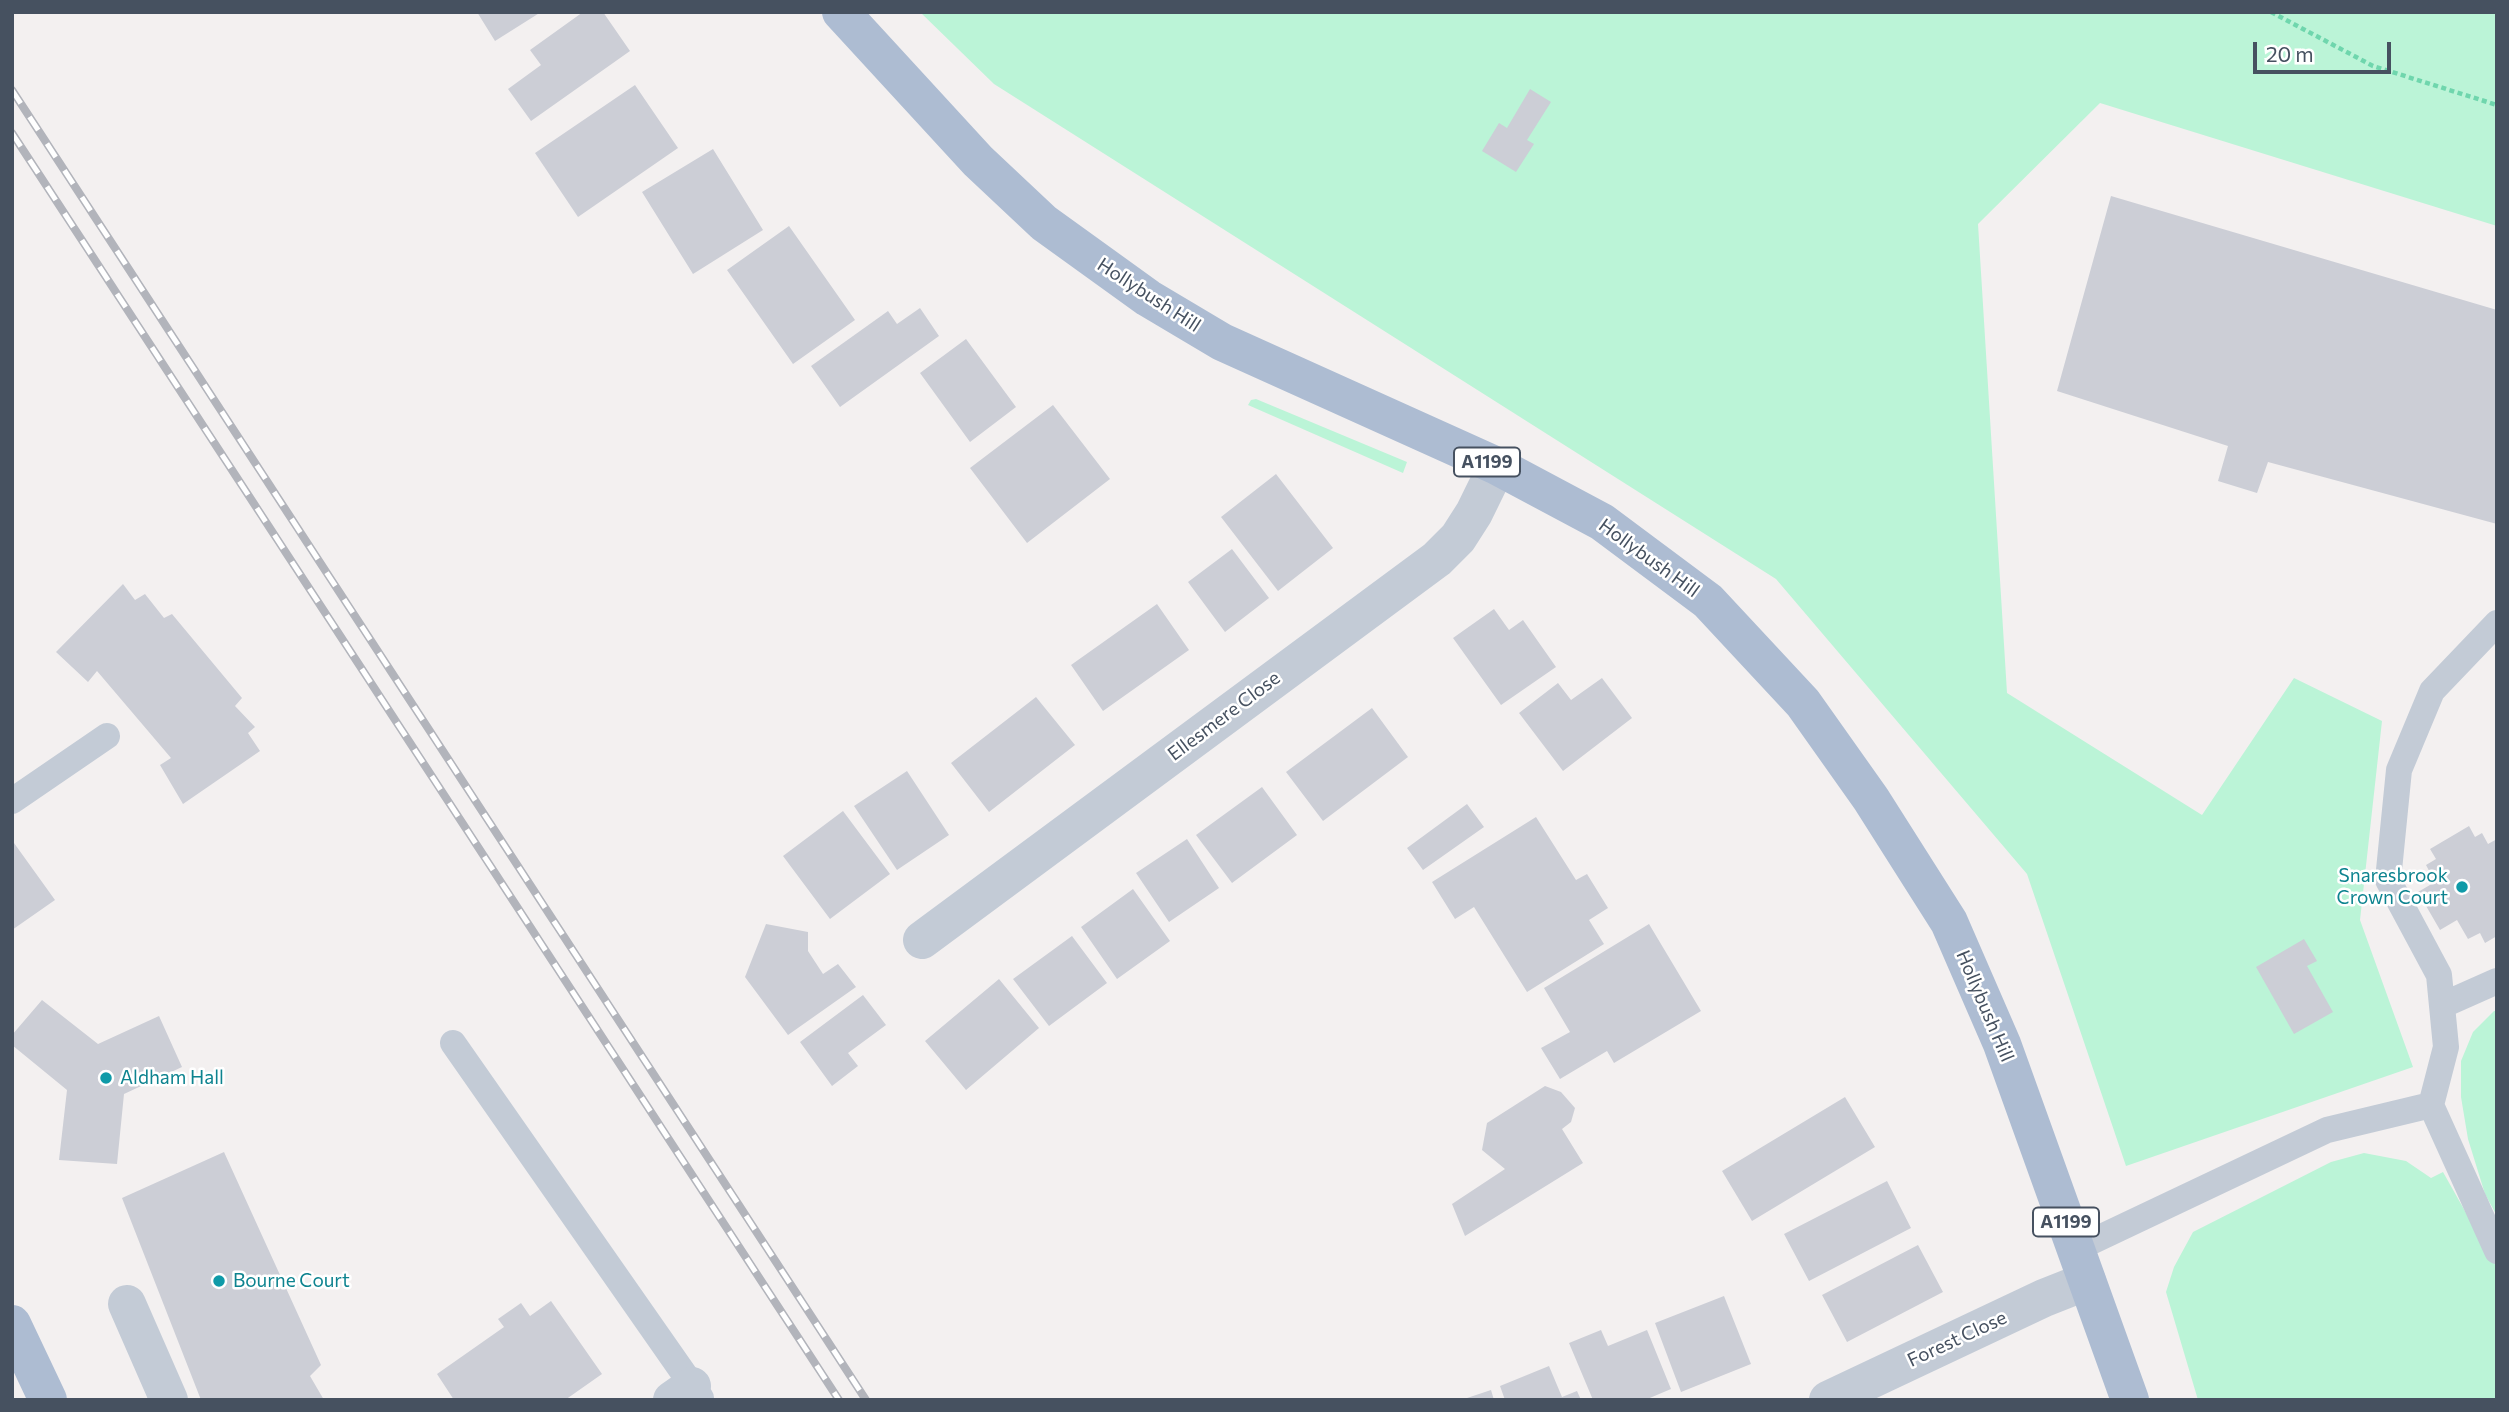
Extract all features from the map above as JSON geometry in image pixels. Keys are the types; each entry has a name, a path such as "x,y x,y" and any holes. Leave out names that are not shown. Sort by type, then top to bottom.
{"main road":[{"name":"Hollybush Hill","path":"841,12 978,162 1034,214 1148,298 1223,342 1291,376 1497,466 1602,522 1708,601 1803,703 1871,799 1949,922 2002,1044 2130,1400"},
{"path":"12,1324 48,1400"}],"street":[{"name":"Ellesmere Close","path":"922,940 1437,559 1458,538 1469,522 1497,466"},
{"name":"Forest Close","path":"1828,1400 2044,1298 2082,1265"},
{"path":"127,1304 169,1400"}],"lane":[{"path":"2497,623 2432,691 2399,770 2388,880 2439,975 2446,1047 2431,1105 2497,1251"},
{"path":"12,801 107,736"},
{"path":"2443,1005 2497,981"},
{"path":"453,1043 689,1395"},
{"path":"2082,1265 2327,1130 2431,1105"}],"path":[{"path":"2272,12 2373,66 2497,105"}],"green space":[{"path":"920,12 2497,12 2497,226 2100,103 1978,224 2007,693 2202,815 2294,678 2382,721 2360,920 2413,1067 2126,1166 2027,874 1776,579 994,84"},
{"path":"1256,399 1407,462 1403,473 1248,405 1251,400"},
{"path":"2497,1011 2497,1216 2485,1194 2468,1139 2461,1097 2461,1061 2473,1032"},
{"path":"2364,1153 2406,1161 2431,1178 2443,1172 2497,1268 2497,1400 2198,1400 2166,1292 2174,1267 2193,1232 2331,1162"}],"building":[{"path":"477,12 541,12 495,41"},
{"path":"583,12 603,12 630,51 531,121 508,89 541,65 530,50"},
{"path":"635,85 678,148 578,217 535,153"},
{"path":"1530,89 1551,102 1527,140 1534,144 1516,172 1482,151 1499,123 1507,128"},
{"path":"713,149 763,230 693,274 642,192"},
{"path":"2111,196 2497,310 2497,524 2268,462 2257,493 2218,481 2228,446 2057,391"},
{"path":"789,226 855,320 793,364 727,270"},
{"path":"920,308 939,336 840,407 811,366 888,311 897,324"},
{"path":"966,339 1016,407 970,442 920,373"},
{"path":"1053,405 1110,479 1027,543 970,468"},
{"path":"1276,474 1333,548 1278,591 1221,517"},
{"path":"1232,549 1269,598 1225,632 1188,582"},
{"path":"123,584 135,600 145,594 164,618 172,614 242,698 235,706 255,727 248,733 260,751 183,804 160,765 171,758 97,671 88,682 56,652"},
{"path":"1157,604 1189,650 1103,711 1071,665"},
{"path":"1494,609 1509,630 1523,620 1556,667 1501,705 1453,638"},
{"path":"1602,678 1632,718 1563,771 1519,713 1558,683 1571,700"},
{"path":"1036,697 1075,745 989,812 951,763"},
{"path":"1372,708 1408,757 1323,821 1286,772"},
{"path":"907,771 949,835 897,870 854,806"},
{"path":"1262,787 1297,835 1232,883 1196,835"},
{"path":"1467,804 1484,827 1423,870 1407,848"},
{"path":"843,811 890,874 830,919 783,856"},
{"path":"1536,817 1576,880 1587,874 1608,908 1589,920 1604,944 1527,992 1474,907 1455,919 1432,882"},
{"name":"Snaresbrook Crown Court","path":"2469,826 2475,837 2482,833 2488,844 2497,839 2497,936 2485,943 2480,933 2468,939 2457,920 2440,930 2418,892 2435,882 2426,865 2436,859 2430,849"},
{"path":"1187,839 1219,888 1169,922 1136,873"},
{"path":"14,843 55,900 12,930 12,844"},
{"path":"1133,889 1170,941 1117,979 1081,927"},
{"path":"766,924 808,932 808,951 823,974 838,964 856,987 788,1035 745,977"},
{"path":"1649,924 1701,1011 1614,1063 1607,1051 1560,1079 1541,1048 1570,1032 1544,988"},
{"path":"1072,936 1107,983 1049,1026 1013,979"},
{"path":"2304,939 2317,961 2307,966 2333,1012 2294,1034 2256,967"},
{"path":"999,979 1039,1028 966,1090 925,1041"},
{"path":"863,995 886,1025 848,1053 858,1066 832,1086 800,1042"},
{"name":"Aldham Hall","path":"42,1000 98,1044 159,1016 182,1067 124,1094 117,1164 59,1160 67,1090 12,1045 12,1035"},
{"path":"1545,1086 1561,1092 1575,1108 1571,1122 1562,1129 1583,1163 1465,1236 1452,1204 1505,1169 1482,1150 1487,1123"},
{"path":"1845,1097 1875,1147 1752,1221 1722,1171"},
{"name":"Bourne Court","path":"224,1152 321,1365 310,1376 324,1400 201,1400 122,1198"},
{"path":"1887,1181 1911,1228 1809,1281 1784,1234"},
{"path":"1918,1245 1943,1292 1847,1342 1822,1295"},
{"path":"1724,1296 1751,1364 1681,1392 1655,1323"},
{"path":"551,1301 602,1374 565,1400 454,1400 437,1374 504,1327 498,1319 521,1303 530,1316"},
{"path":"1601,1330 1608,1346 1647,1330 1671,1389 1645,1400 1593,1400 1569,1343"},
{"path":"1549,1366 1562,1397 1577,1391 1581,1400 1505,1400 1500,1386"},
{"path":"1491,1390 1494,1400 1464,1400 1464,1399"}],"railway":[{"path":"12,90 866,1400"},
{"path":"12,133 839,1400"}],"place":[{"name":"Snaresbrook Crown Court","path":"2462,887"},
{"name":"Aldham Hall","path":"106,1078"},
{"name":"Bourne Court","path":"219,1281"}]}
